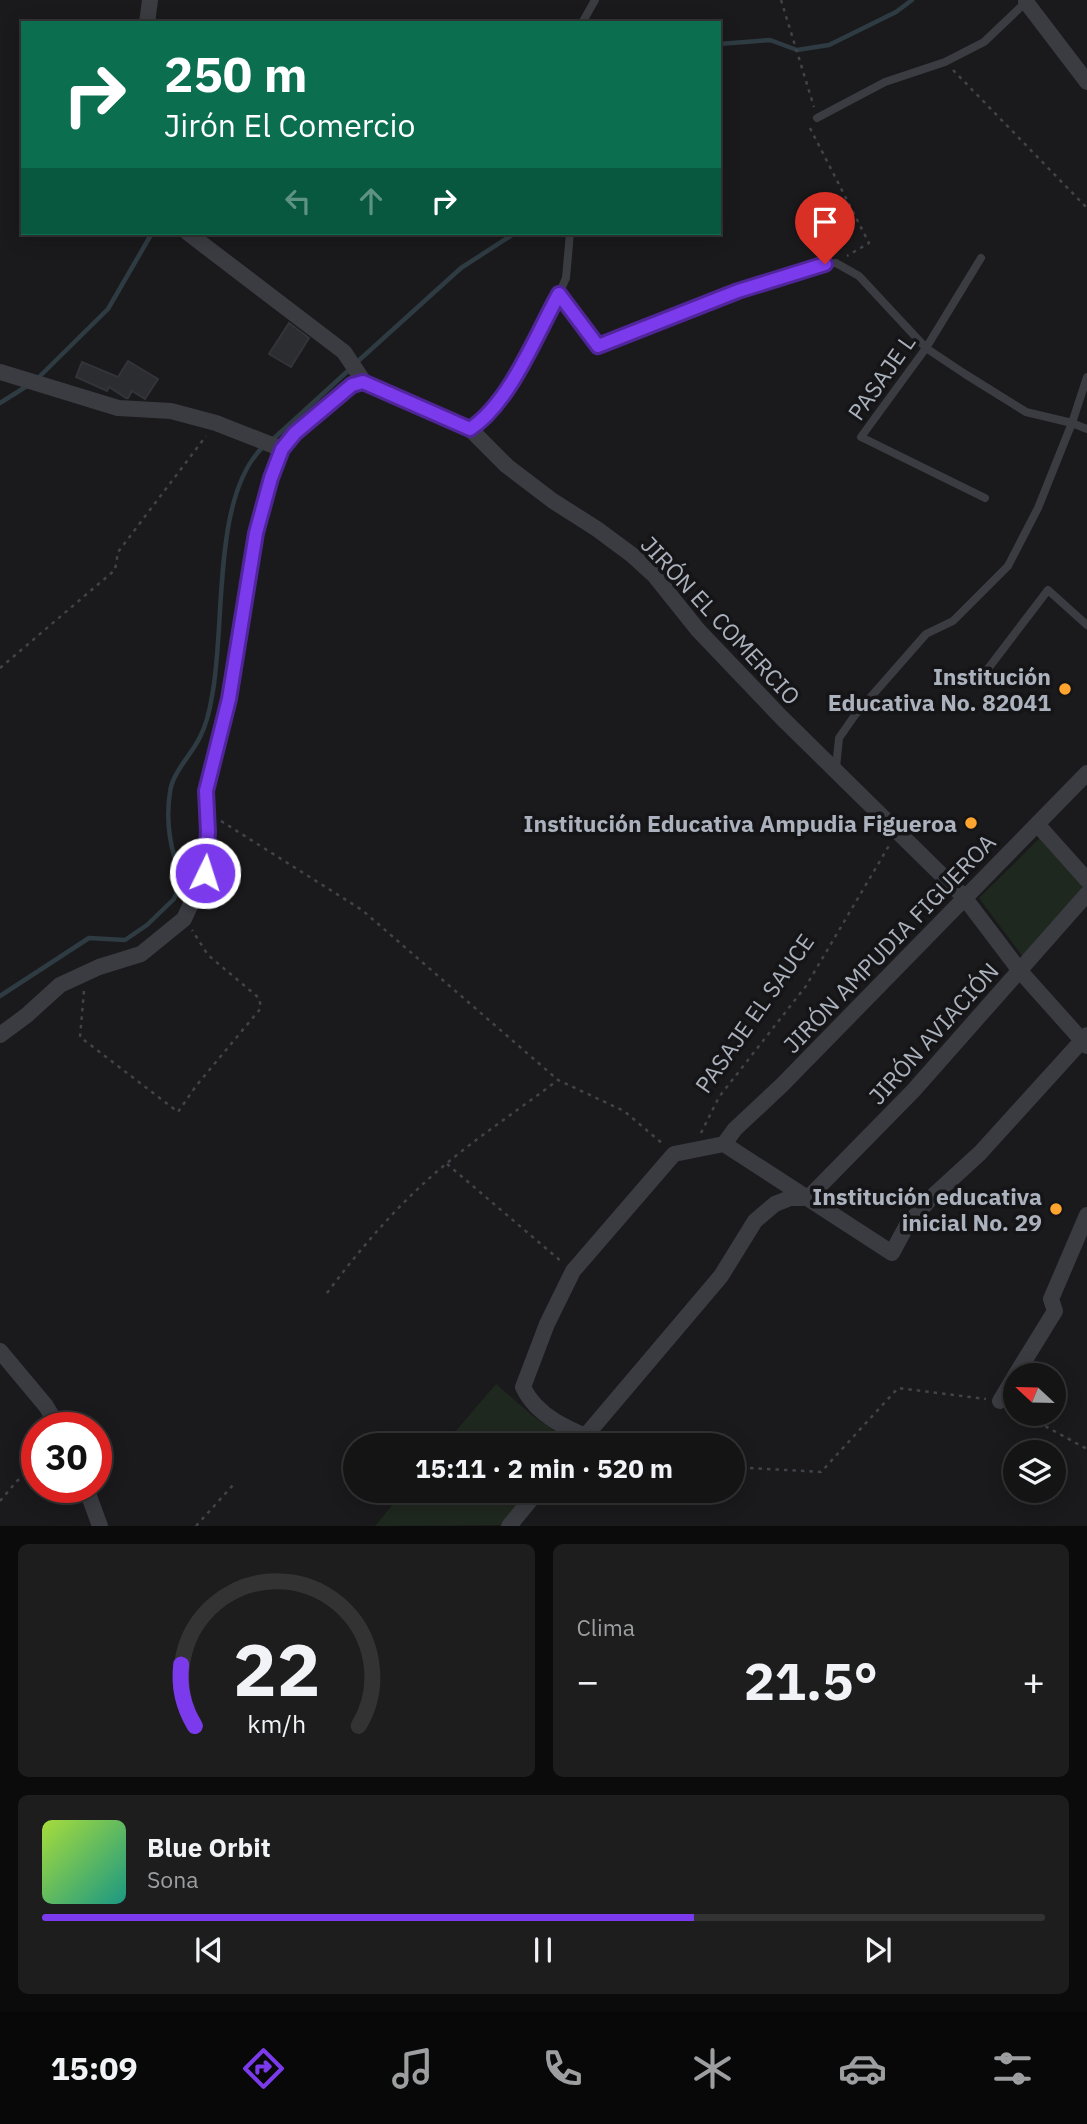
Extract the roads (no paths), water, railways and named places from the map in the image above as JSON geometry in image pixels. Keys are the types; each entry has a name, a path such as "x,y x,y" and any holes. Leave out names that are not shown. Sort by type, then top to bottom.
{"street":[{"path":"147,21 150,0"},
{"path":"1027,1 1087,82"},
{"path":"0,1035 60,985 86,972 141,954 184,919 205,873 206,791 229,699 273,445 361,378 344,352 191,235"},
{"path":"0,372 118,408 171,411 216,423 273,445"},
{"name":"JIRÓN EL COMERCIO","path":"361,378 470,429 507,466 632,555 653,575 698,630 835,771 964,897 1020,971"},
{"name":"JIRÓN AMPUDIA FIGUEROA","path":"724,1144 735,1129 782,1085 1087,773"},
{"path":"1037,824 1087,880"},
{"name":"JIRÓN AVIACIÓN","path":"808,1198 913,1091 1087,894"},
{"path":"571,1433 529,1400 523,1387 547,1324 573,1271 674,1154 724,1144 892,1253 907,1225 924,1206 980,1153 1085,1040 1020,971"},
{"path":"588,1433 721,1276 755,1220 775,1204 790,1198 808,1198"},
{"path":"1023,1363 1055,1311 1052,1299 1087,1214"},
{"path":"0,1351 50,1412"},
{"path":"1000,1401 1003,1396"},
{"path":"92,1503 100,1525"},
{"path":"509,1525 528,1503"}],"lane":[{"path":"583,21 595,0"},
{"path":"817,118 885,82 945,62 984,42 1027,1"},
{"path":"470,429 485,420 512,380 559,294 566,278 570,235"},
{"name":"PASAJE L","path":"981,258 926,348 861,437 985,498"},
{"path":"559,294 598,346 738,291 836,263 859,276 926,348 1026,412 1087,429"},
{"path":"835,771 839,738 855,715 926,634 953,621 1007,566 1038,508 1087,377"},
{"path":"988,670 1048,590 1087,625"}],"waterway":[{"path":"721,44 770,40 797,50 829,45 896,12 912,0"},
{"path":"37,379 108,309 151,235"},
{"path":"356,363 461,268 512,235"},
{"path":"271,441 350,369"},
{"path":"0,403 27,386"},
{"path":"0,996 89,938 125,940 147,925 174,899 182,880 170,837 170,792 174,778 202,732 207,717 216,667 228,528 235,496 247,468 264,446"}],"place":[{"name":"Institución Educativa No. 82041","path":"1065,689"},
{"name":"Institución Educativa Ampudia Figueroa","path":"971,823"},
{"name":"Institución educativa inicial No. 29","path":"1056,1209"}]}
